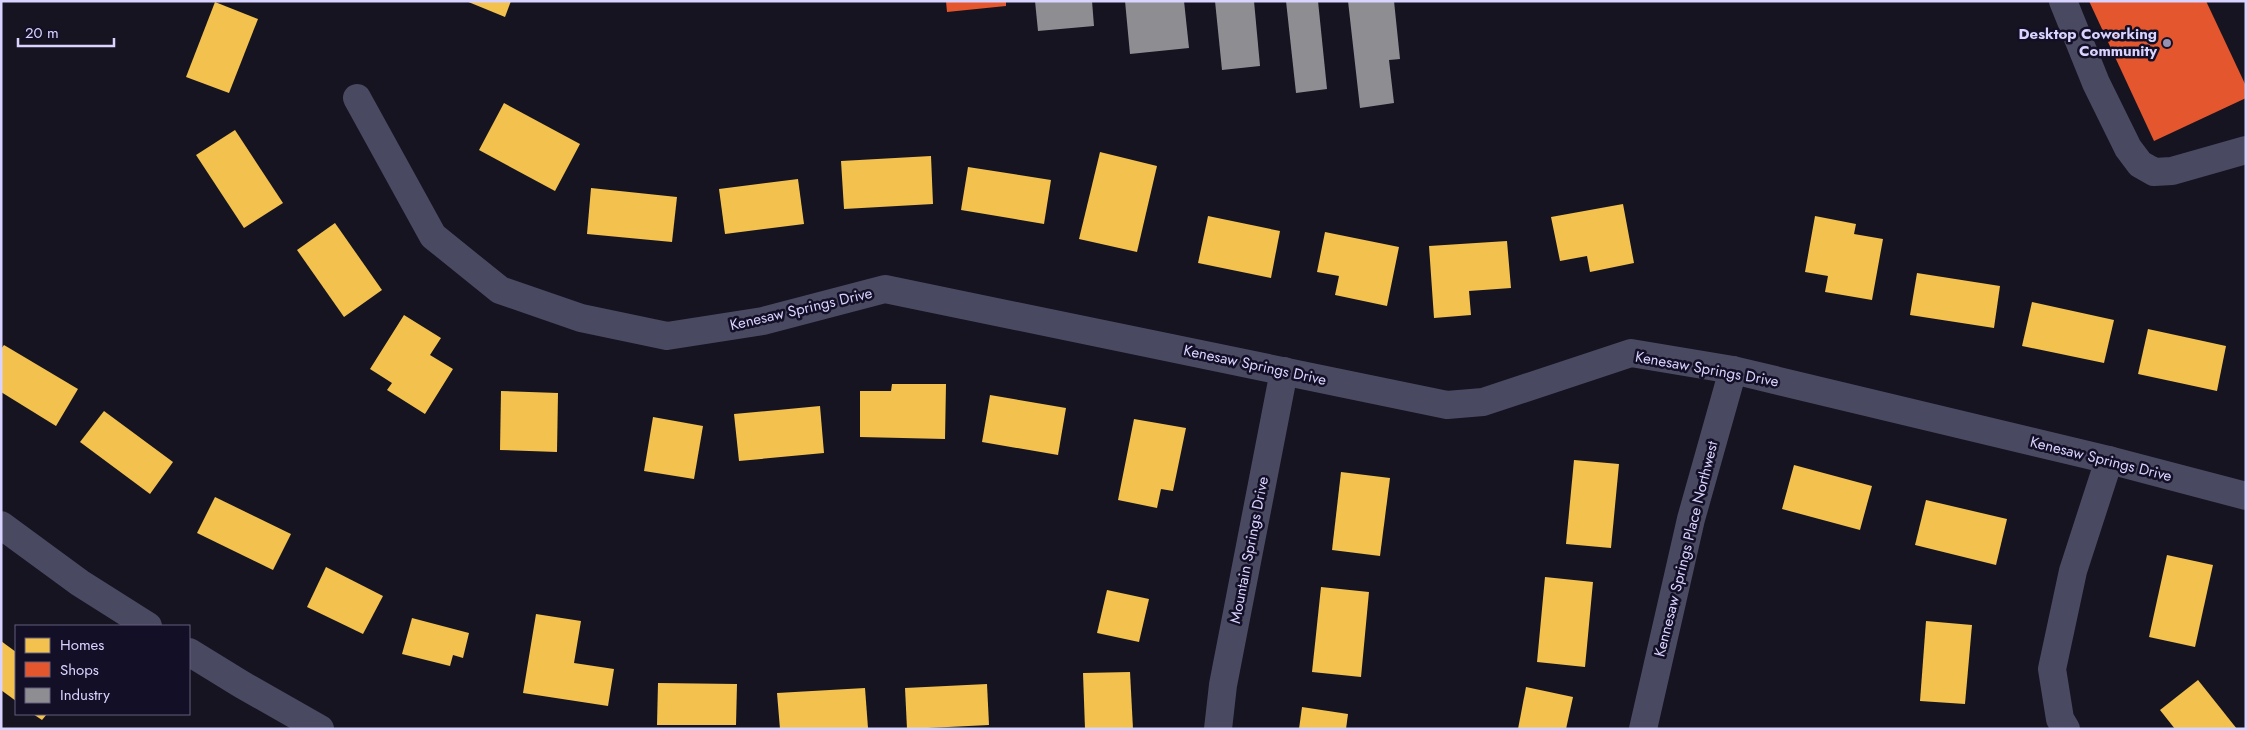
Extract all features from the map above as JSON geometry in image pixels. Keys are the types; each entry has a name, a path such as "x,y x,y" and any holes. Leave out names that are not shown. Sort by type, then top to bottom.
{"street":[{"path":"2063,1 2096,83 2128,148 2140,164 2154,172 2172,171 2246,150"},
{"name":"Kenesaw Springs Drive","path":"357,98 433,236 500,290 581,318 666,336 763,321 885,289 1447,405 1483,402 1631,353 1733,370 2109,460 2246,496"},
{"name":"Kennesaw Springs Place Northwest","path":"1643,729 1690,519 1733,370"},
{"name":"Mountain Springs Drive","path":"1218,729 1223,685 1284,371"},
{"path":"2066,729 2060,720 2052,669 2073,571 2109,460"},
{"path":"1,525 80,583 146,625"},
{"path":"190,653 315,728"}],"building: Homes":[{"path":"466,1 511,1 505,17"},
{"path":"215,2 258,19 229,93 186,77"},
{"path":"504,103 580,144 555,191 479,150"},
{"path":"235,130 283,203 244,228 196,155"},
{"path":"1100,152 1157,166 1137,252 1079,239"},
{"path":"931,156 933,204 844,209 841,161"},
{"path":"968,167 1051,180 1044,224 961,210"},
{"path":"798,179 804,224 725,234 719,189"},
{"path":"591,188 677,197 672,242 587,234"},
{"path":"1623,204 1634,263 1590,272 1587,256 1560,261 1551,217"},
{"path":"1208,216 1280,231 1271,278 1198,263"},
{"path":"1815,216 1856,224 1854,234 1883,239 1872,300 1825,292 1828,276 1805,272"},
{"path":"335,223 382,290 344,317 297,250"},
{"path":"1325,232 1399,247 1387,306 1335,295 1339,276 1317,272"},
{"path":"1507,241 1511,288 1469,291 1471,315 1434,318 1429,246"},
{"path":"1917,273 2000,286 1994,328 1910,315"},
{"path":"2032,302 2114,320 2104,363 2022,346"},
{"path":"404,315 441,338 430,355 453,369 425,414 387,390 392,383 370,369"},
{"path":"2148,329 2226,346 2217,391 2138,374"},
{"path":"4,345 78,389 56,426 1,392 1,349"},
{"path":"892,384 946,384 945,439 860,437 860,391 891,391"},
{"path":"501,391 558,393 557,452 500,450"},
{"path":"990,395 1066,408 1058,455 982,442"},
{"path":"820,406 824,453 739,461 734,414"},
{"path":"104,411 173,462 150,494 80,442"},
{"path":"653,417 703,426 694,479 644,471"},
{"path":"1134,419 1186,428 1173,491 1161,489 1157,508 1118,500"},
{"path":"1574,460 1619,464 1611,548 1566,544"},
{"path":"1794,465 1872,486 1860,530 1782,509"},
{"path":"1341,472 1390,478 1380,556 1332,550"},
{"path":"215,497 291,534 273,570 197,533"},
{"path":"1926,500 2007,519 1996,565 1915,545"},
{"path":"2167,555 2213,565 2195,647 2149,637"},
{"path":"326,567 383,596 363,634 307,607"},
{"path":"1545,577 1593,582 1585,667 1537,662"},
{"path":"1321,587 1369,592 1361,677 1312,672"},
{"path":"1107,590 1149,599 1139,642 1097,633"},
{"path":"536,614 581,621 574,663 614,669 608,706 523,693"},
{"path":"412,618 469,633 463,658 453,655 450,666 402,654"},
{"path":"1926,621 1972,625 1965,704 1920,701"},
{"path":"1,641 15,651 15,700 1,690"},
{"path":"1130,672 1133,729 1085,729 1083,673"},
{"path":"2198,680 2237,729 2175,729 2160,710"},
{"path":"658,683 737,684 736,725 657,725"},
{"path":"987,684 989,725 907,729 905,688"},
{"path":"1526,687 1573,697 1566,729 1518,729"},
{"path":"865,688 868,728 780,729 777,693"},
{"path":"1302,707 1348,714 1346,729 1299,729"},
{"path":"34,715 46,715 42,720"}],"building: Shops":[{"path":"946,1 1006,1 1006,6 947,12"},
{"name":"Desktop Coworking Community","path":"2089,1 2206,1 2246,86 2246,98 2154,141"}],"building: Industry":[{"path":"1035,1 1092,1 1094,26 1038,31"},
{"path":"1125,1 1184,1 1189,48 1130,54"},
{"path":"1215,1 1254,1 1260,66 1222,70"},
{"path":"1286,1 1318,1 1327,89 1296,93"},
{"path":"1348,1 1394,1 1400,59 1389,60 1394,103 1360,108"}],"place":[{"name":"Desktop Coworking Community","path":"2167,43"}]}
